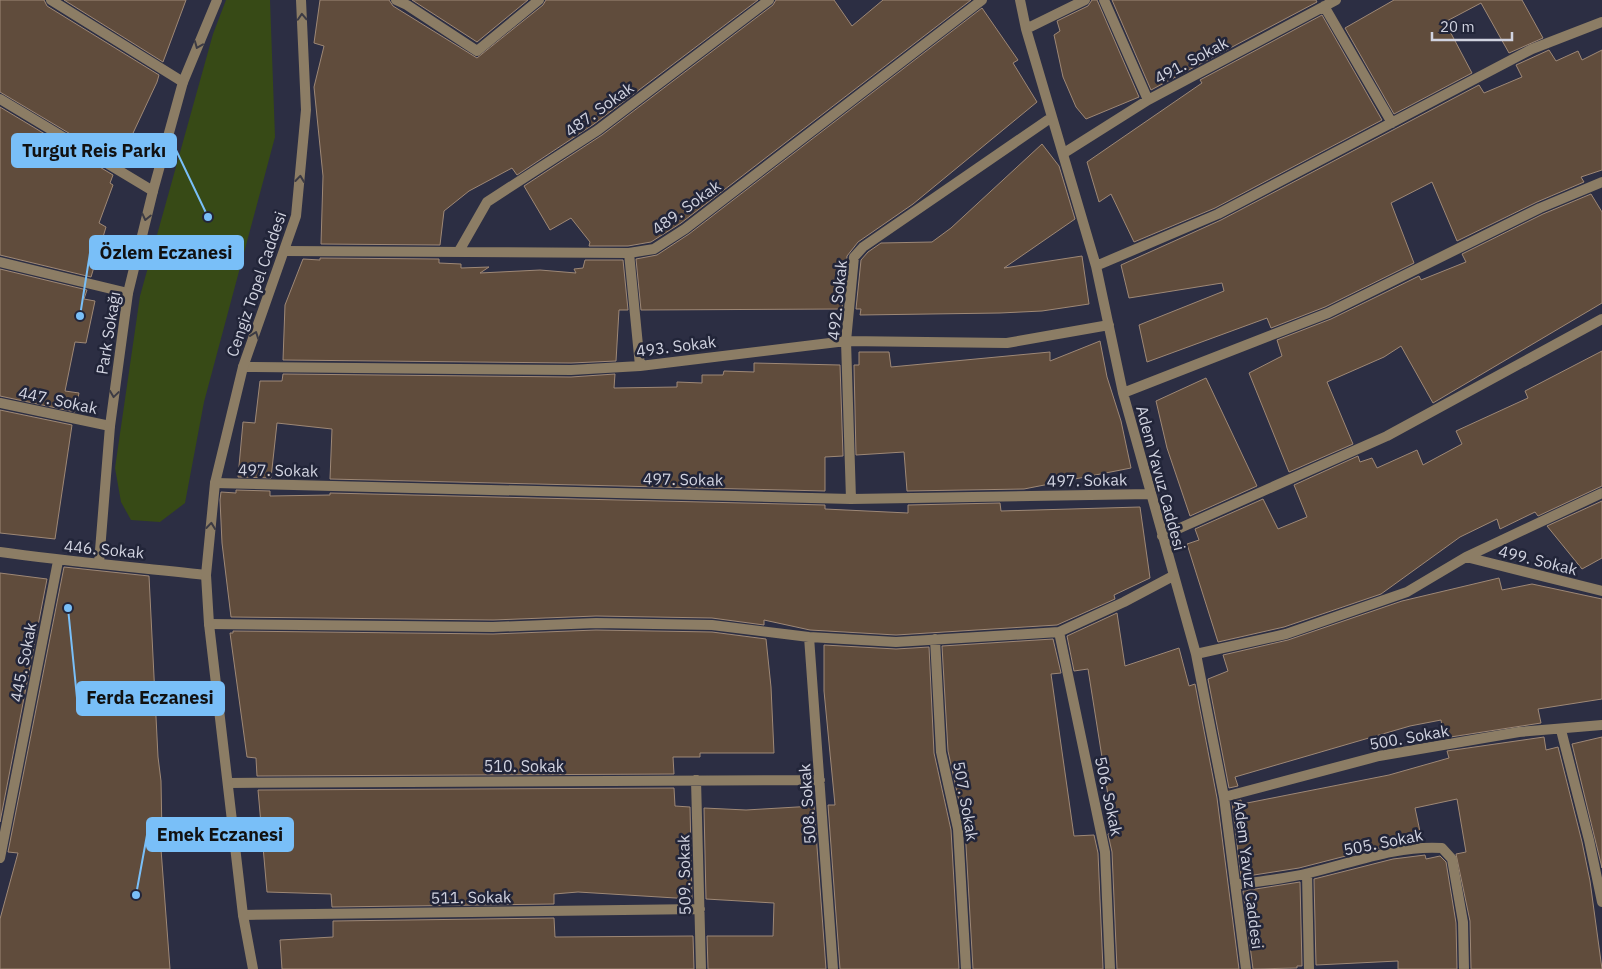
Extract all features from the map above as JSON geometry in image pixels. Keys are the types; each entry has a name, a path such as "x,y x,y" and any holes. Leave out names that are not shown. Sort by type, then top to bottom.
{"street":[{"path":"51,0 183,82"},
{"name":"Park Sokağı","path":"99,562 110,426 128,293 153,191 183,82 217,0"},
{"name":"Cengiz Topel Caddesi","path":"253,969 243,915 209,624 206,575 215,483 243,367 296,216 306,110 301,0"},
{"path":"396,0 407,5 477,51 540,0"},
{"name":"487. Sokak","path":"459,251 487,202 598,130 769,0"},
{"name":"489. Sokak","path":"285,251 629,253 654,249 685,228 982,0"},
{"name":"Adem Yavuz Caddesi","path":"1020,0 1026,29 1096,266 1123,393 1172,576 1196,654 1224,797 1246,969"},
{"path":"1026,29 1085,0"},
{"path":"1104,0 1148,100"},
{"name":"491. Sokak","path":"1064,153 1148,100 1336,0"},
{"path":"1324,6 1392,123"},
{"path":"1096,266 1218,214 1532,49 1602,22"},
{"path":"0,99 153,191"},
{"name":"492. Sokak","path":"851,498 846,341 854,257 863,247 1052,117"},
{"path":"1123,393 1328,313 1540,208 1602,182"},
{"path":"629,253 640,366"},
{"path":"0,262 128,293"},
{"path":"1162,536 1387,436 1602,319"},
{"name":"493. Sokak","path":"243,367 571,370 640,366 846,341 1007,344 1109,325"},
{"name":"447. Sokak","path":"0,403 110,426"},
{"name":"497. Sokak","path":"215,483 851,498 1150,494"},
{"path":"1196,654 1286,634 1407,592 1466,557 1602,493"},
{"name":"446. Sokak","path":"0,552 58,561 99,562 206,575"},
{"name":"499. Sokak","path":"1466,557 1602,591"},
{"name":"445. Sokak","path":"0,858 58,561"},
{"path":"209,624 484,627 596,623 712,625 809,637 896,642 1058,632 1124,602 1172,576"},
{"name":"506. Sokak","path":"1058,632 1105,852 1110,969"},
{"name":"508. Sokak","path":"809,637 833,969"},
{"name":"507. Sokak","path":"935,639 941,752 958,829 966,969"},
{"name":"500. Sokak","path":"1224,797 1380,756 1519,732 1561,730 1602,725"},
{"path":"1561,730 1589,840 1602,902"},
{"name":"509. Sokak","path":"696,780 701,969"},
{"name":"510. Sokak","path":"228,783 820,780"},
{"name":"505. Sokak","path":"1236,885 1307,874 1370,857 1428,847 1442,848 1452,859 1463,922 1464,969"},
{"path":"1307,874 1309,969"},
{"name":"511. Sokak","path":"243,915 700,909"}],"green space":[{"path":"226,0 270,0 275,137 204,402 185,503 160,522 131,520 121,502 115,468 140,296 213,34"}],"building":[{"path":"0,0 44,0 47,6 159,75 119,163 0,92"},
{"path":"64,0 186,0 163,62"},
{"path":"320,0 389,0 393,6 477,58 543,5 546,0 758,0 594,124 517,175 512,168 469,191 444,211 440,245 321,244 323,176 314,87 324,46 314,43"},
{"path":"412,0 528,0 477,42"},
{"path":"776,0 834,0 852,26 883,0 971,0 681,223 651,242 628,246 589,246 590,242 571,218 550,230 524,186 602,135 773,5"},
{"path":"1092,0 1097,0 1139,97 1086,119 1076,107 1063,77 1054,35 1060,31 1057,21 1088,6"},
{"path":"1112,0 1316,0 1317,2 1151,90"},
{"path":"1394,0 1522,0 1543,38 1509,53 1481,3 1445,22 1472,73 1394,114 1345,28"},
{"path":"982,8 1018,60 1013,63 1037,102 913,204 858,242 847,256 842,309 641,310 636,259 657,255 689,234"},
{"path":"1322,15 1382,120 1215,208 1134,242 1111,194 1099,202 1087,162 1202,83 1200,80"},
{"path":"1549,50 1556,61 1578,51 1582,60 1602,50 1602,170 1581,177 1584,182 1537,202 1457,241 1432,182 1391,203 1414,263 1325,307 1271,328 1267,318 1147,362 1139,325 1224,291 1222,283 1129,298 1121,265 1221,220 1479,85 1484,93 1522,77 1516,65"},
{"path":"0,107 113,175 110,183 113,185 99,223 106,227 91,277 0,255"},
{"path":"1042,144 1059,166 1075,219 1004,268 1082,256 1089,304 1042,311 860,315 861,309 856,309 861,260 868,252 881,243 932,242 951,228"},
{"path":"1591,194 1602,212 1602,303 1433,403 1401,346 1384,357 1327,382 1353,444 1289,472 1249,373 1282,356 1277,340 1331,319 1419,276 1421,280 1466,262 1462,254 1543,214"},
{"path":"320,258 439,259 439,263 461,264 461,268 489,267 480,273 540,270 576,273 574,269 583,268 585,260 623,260 628,310 619,310 616,361 571,363 283,360 285,305 303,259 320,260"},
{"path":"0,269 87,290 84,299 95,301 86,343 75,342 65,391 79,393 75,412 0,396"},
{"path":"1100,341 1107,377 1121,421 1131,468 1024,489 907,491 904,452 856,455 854,365 859,365 859,352 889,352 891,367 1050,352 1050,361"},
{"path":"1602,351 1602,486 1538,516 1535,512 1500,529 1497,519 1460,537 1381,594 1284,627 1218,642 1187,544 1199,540 1195,529 1263,499 1278,529 1307,517 1294,485 1358,456 1360,462 1372,458 1377,468 1417,450 1423,465 1462,444 1456,431 1528,398 1525,391"},
{"path":"754,363 840,365 843,456 825,457 825,491 330,479 332,429 277,423 271,478 238,477 243,422 255,423 260,381 282,381 283,374 571,377 615,374 614,388 677,387 677,382 702,383 702,375 723,375 724,371 754,372"},
{"path":"1206,378 1257,486 1190,516 1167,448 1156,401"},
{"path":"0,410 72,425 55,539 0,533"},
{"path":"236,490 270,491 270,496 330,495 330,493 825,505 825,509 908,513 908,505 1000,503 1001,511 1140,507 1150,578 1114,595 1115,599 1057,625 896,635 810,630 764,620 764,625 712,618 596,616 493,620 231,617 222,543 220,500 221,492 236,493"},
{"path":"1602,501 1602,558 1582,569 1547,526"},
{"path":"64,567 149,576 158,757 161,781 162,836 160,836 170,969 0,969 0,919 18,853 8,852"},
{"path":"0,573 47,579 0,822"},
{"path":"1499,578 1502,590 1532,584 1602,599 1602,699 1538,709 1541,723 1444,738 1441,720 1410,726 1235,777 1238,786 1229,788 1208,679 1228,671 1223,655 1288,640 1402,601"},
{"path":"1117,613 1125,666 1179,648 1189,686 1195,684 1217,798 1239,969 1117,969 1112,852 1108,834 1114,833 1088,669 1074,671 1067,636"},
{"path":"596,630 712,632 766,639 771,687 774,753 700,753 700,757 673,757 674,774 257,776 256,758 247,757 230,633 233,633 233,631 493,634"},
{"path":"1053,639 1061,673 1051,674 1074,836 1094,835 1098,853 1103,969 973,969 965,828 948,751 942,646"},
{"path":"824,645 896,649 929,647 934,753 951,830 959,969 840,969 828,805 835,805 824,691"},
{"path":"1544,737 1546,750 1558,747 1582,842 1590,881 1602,969 1471,969 1470,921 1456,854 1466,852 1457,799 1415,808 1422,841 1373,849 1299,868 1241,877 1232,802 1241,800 1242,804 1389,775 1449,758 1447,751"},
{"path":"1602,737 1602,868 1572,744"},
{"path":"674,788 675,806 690,807 692,899 578,892 554,894 554,904 332,907 331,894 267,892 258,790"},
{"path":"814,806 826,969 708,969 707,936 773,936 774,903 706,899 704,808 746,810"},
{"path":"1425,855 1426,859 1440,856 1446,862 1456,923 1457,969 1398,969 1398,961 1316,965 1314,879 1393,859"},
{"path":"1300,882 1302,966 1297,966 1297,968 1253,969 1243,891"},
{"path":"554,918 555,937 693,936 694,969 282,969 280,940 333,937 333,921"}],"place":[{"name":"Turgut Reis Parkı","path":"208,217"},
{"name":"Özlem Eczanesi","path":"80,316"},
{"name":"Ferda Eczanesi","path":"68,608"},
{"name":"Emek Eczanesi","path":"136,895"}]}
